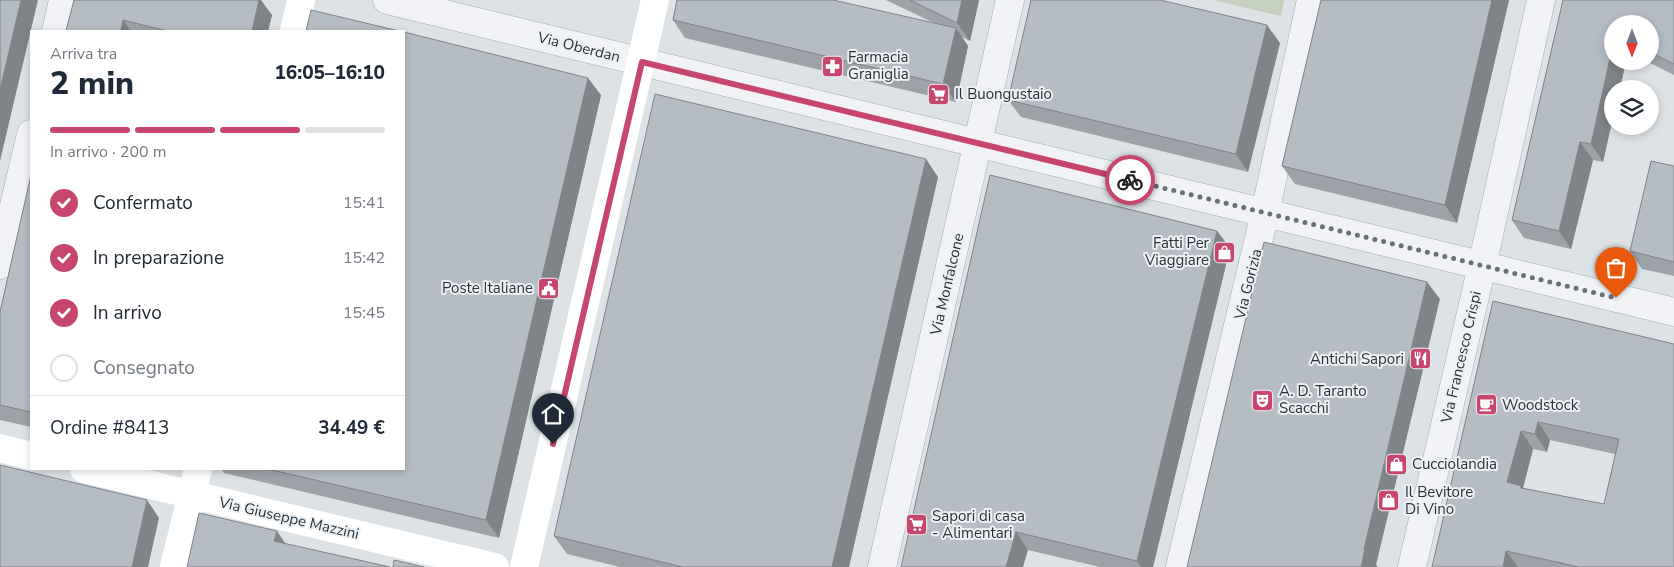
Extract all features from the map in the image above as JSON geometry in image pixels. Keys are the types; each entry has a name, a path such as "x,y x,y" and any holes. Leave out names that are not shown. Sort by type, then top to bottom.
{"main road":[{"path":"294,30 301,0"},
{"path":"524,567 655,0"},
{"path":"0,448 30,456"},
{"name":"Via Giuseppe Mazzini","path":"88,470 494,567"},
{"path":"174,567 198,470"}],"street":[{"path":"56,30 63,0"},
{"name":"Via Oberdan","path":"387,0 1674,312"},
{"name":"Via Monfalcone","path":"882,567 1010,0"},
{"name":"Via Gorizia","path":"1180,567 1265,213 1311,0"},
{"name":"Via Francesco Crispi","path":"1412,567 1541,0"},
{"path":"0,265 30,138"}],"green space":[{"path":"1213,0 1284,0 1281,16"}],"building":[{"path":"0,0 21,0 0,90"},
{"path":"74,0 259,0 252,30 163,30 123,20 121,30 66,30"},
{"path":"677,0 833,0 956,28 943,84 673,20"},
{"path":"910,0 962,0 957,23"},
{"path":"1031,0 1160,0 1267,25 1236,154 1008,100"},
{"path":"1321,0 1492,0 1445,205 1282,166"},
{"path":"1563,0 1674,0 1674,64 1659,56 1659,15 1604,15 1604,70 1607,70 1591,144 1580,142 1559,231 1512,220"},
{"path":"311,10 395,30 306,30"},
{"path":"405,32 588,78 486,520 272,470 405,470"},
{"path":"655,94 926,159 832,567 683,567 554,536"},
{"path":"1651,161 1674,166 1674,262 1630,251"},
{"path":"990,175 1217,231 1137,561 1016,532 1006,567 901,567"},
{"path":"30,179 30,412 0,405 0,312"},
{"path":"1264,242 1427,282 1361,567 1187,567"},
{"path":"1493,301 1674,344 1674,567 1579,567 1506,551 1503,567 1432,567","holes":["1538,422 1619,439 1604,504 1521,488 1521,486 1507,482 1521,431 1535,434"]},
{"path":"0,465 147,500 132,567 0,567"},
{"path":"199,513 277,531 274,541 390,567 187,567"},
{"path":"394,560 424,567 393,567"}],"way so far":[{"path":"1130,180 1616,298"}],"place":[{"name":"Farmacia Graniglia","path":"832,66"},
{"name":"Il Buongustaio","path":"939,94"},
{"name":"Fatti Per Viaggiare","path":"1225,252"},
{"name":"Poste Italiane","path":"549,288"},
{"name":"Antichi Sapori","path":"1420,359"},
{"name":"A. D. Taranto Scacchi","path":"1263,400"},
{"name":"Woodstock","path":"1486,405"},
{"name":"Cucciolandia","path":"1396,464"},
{"name":"Il Bevitore Di Vino","path":"1389,501"},
{"name":"Sapori di casa - Alimentari","path":"916,525"}],"route":[{"path":"553,444 642,62 1130,180"}]}
